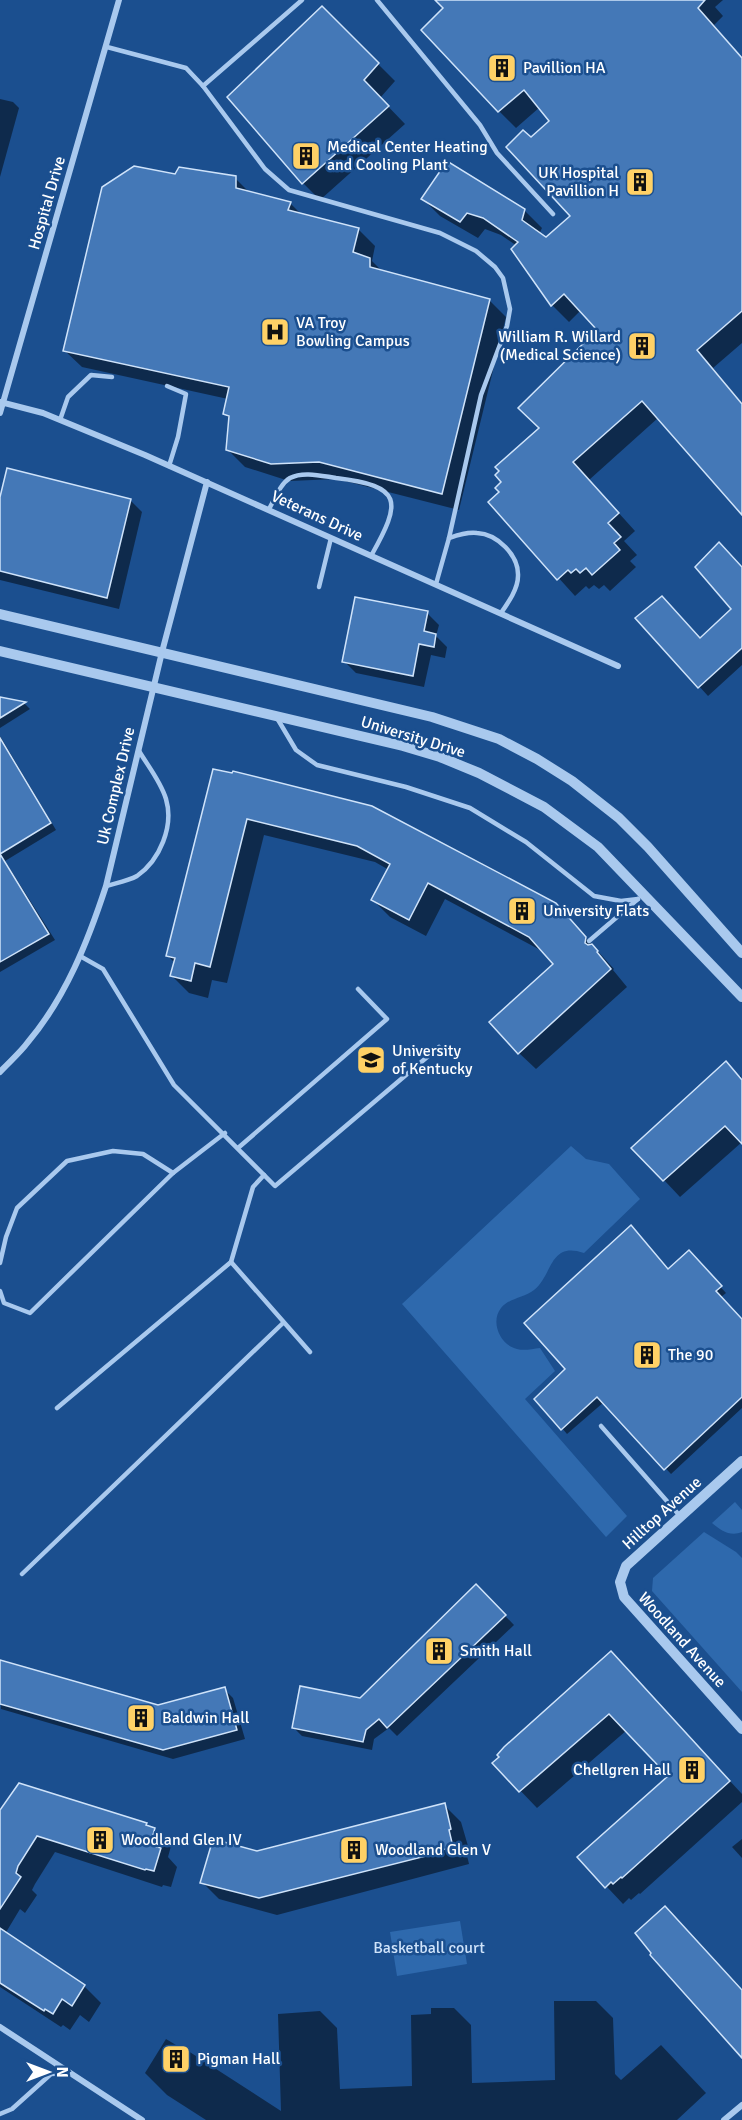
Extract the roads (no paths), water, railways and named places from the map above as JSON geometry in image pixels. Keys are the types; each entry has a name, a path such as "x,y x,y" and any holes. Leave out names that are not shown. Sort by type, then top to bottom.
{"street":[{"name":"Hospital Drive","path":"0,413 1,402 119,0"},
{"name":"Veterans Drive","path":"1,402 43,413 207,482 618,666"},
{"name":"Uk Complex Drive","path":"0,1072 29,1042 58,1000 80,956 106,886 162,652 207,482"},
{"name":"University Drive","path":"0,614 432,717 499,739 537,759 620,818 742,953"},
{"name":"University Drive","path":"0,651 403,746 440,757 479,773 544,807 598,847 641,896 739,989"},
{"name":"Hilltop Avenue","path":"624,1598 620,1582 626,1566 742,1461"},
{"name":"Woodland Avenue","path":"624,1598 742,1729"},
{"path":"0,2026 142,2120"},
{"path":"724,2120 742,2105"}],"lane":[{"path":"203,86 302,0"},
{"path":"377,0 480,125 497,153 554,214"},
{"path":"107,47 181,65 192,72 265,169 289,190 440,234 488,259 503,278 510,309 507,326 481,395 449,538 435,584"},
{"path":"60,420 68,396 91,375 112,377"},
{"path":"167,386 186,394 178,437 169,466"},
{"path":"270,509 282,485 294,476 307,475 367,482 378,486 389,498 391,511 388,526 371,556"},
{"path":"449,538 460,534 483,533 498,541 512,555 516,562 518,578 513,593 501,614"},
{"path":"319,587 331,538"},
{"path":"275,716 296,750 317,765 406,787 470,808 526,842 594,896 621,901 641,896"},
{"path":"106,886 135,877 147,867 160,850 168,826 167,800 139,751"},
{"path":"589,941 641,896"},
{"path":"80,956 103,969 174,1085 225,1133 275,1186 439,1047"},
{"path":"238,1148 387,1019 358,989"},
{"path":"0,1291 4,1303 30,1313 173,1173 225,1133"},
{"path":"0,1263 6,1237 17,1208 67,1161 113,1151 143,1154 173,1173"},
{"path":"57,1408 231,1262 253,1187 264,1175"},
{"path":"231,1262 310,1352"},
{"path":"22,1574 283,1323"},
{"path":"601,1426 680,1516"},
{"path":"0,2114 12,2109 51,2074 70,2073"}],"place":[{"name":"Pavillion HA","path":"502,68"},
{"name":"Medical Center Heating and Cooling Plant","path":"306,156"},
{"name":"UK Hospital Pavillion H","path":"640,182"},
{"name":"VA Troy Bowling Campus","path":"275,332"},
{"name":"William R. Willard (Medical Science)","path":"642,346"},
{"name":"University Flats","path":"522,911"},
{"name":"University of Kentucky","path":"371,1060"},
{"name":"The 90","path":"647,1355"},
{"name":"Smith Hall","path":"439,1651"},
{"name":"Baldwin Hall","path":"141,1718"},
{"name":"Chellgren Hall","path":"692,1770"},
{"name":"Woodland Glen IV","path":"100,1840"},
{"name":"Woodland Glen V","path":"354,1850"},
{"name":"Pigman Hall","path":"176,2059"}],"park label":[{"name":"Basketball court","path":"429,1948"}]}
